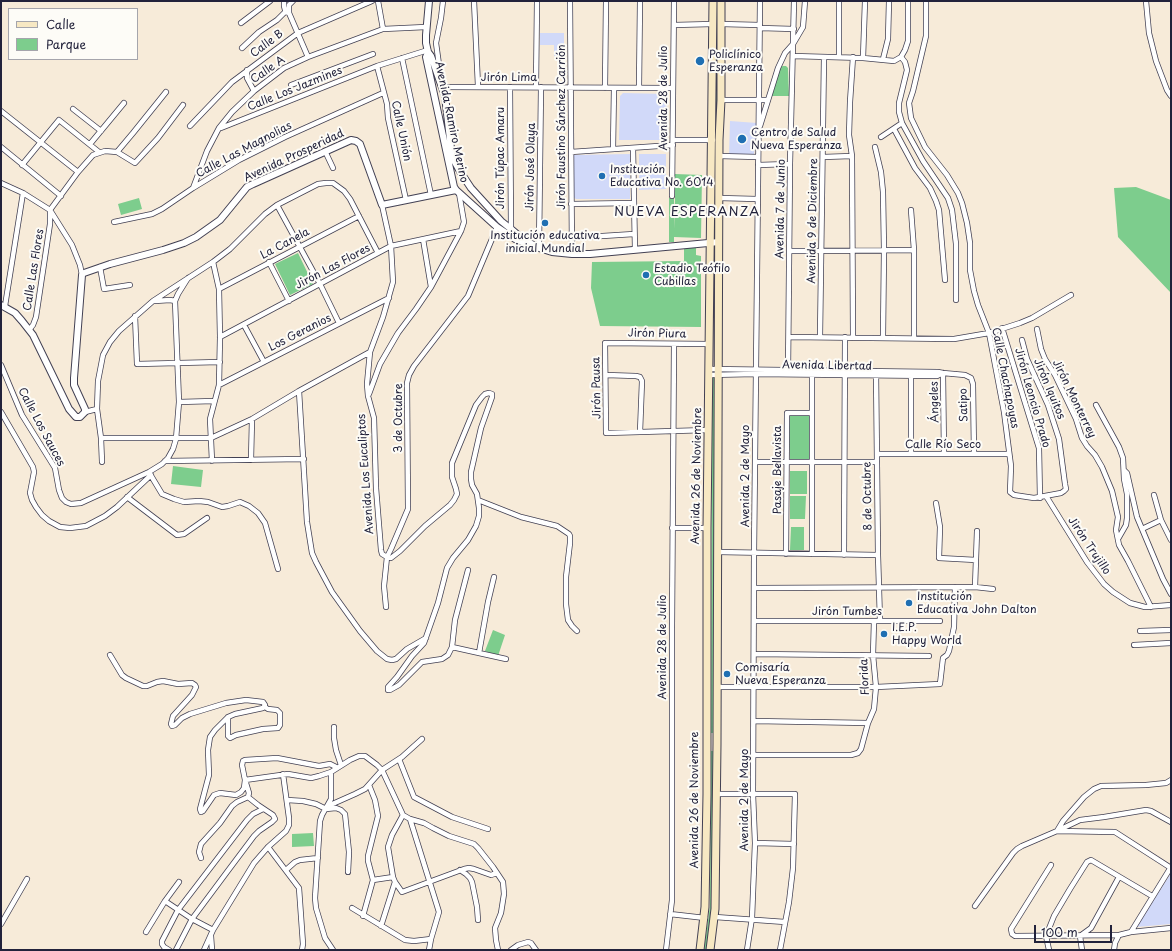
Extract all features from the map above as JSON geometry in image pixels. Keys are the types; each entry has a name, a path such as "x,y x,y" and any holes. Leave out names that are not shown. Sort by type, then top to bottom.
{"main road":[{"name":"Avenida 26 de Noviembre","path":"710,950 715,917 717,794 720,156 716,140 721,100 717,24 713,1"},
{"name":"Avenida 26 de Noviembre","path":"700,950 705,918 707,528 711,243 716,140 717,24 721,1"},
{"path":"707,744 717,744"}],"street":[{"path":"241,23 270,1"},
{"path":"284,1 284,6 289,13 308,57"},
{"path":"289,13 289,5 293,1"},
{"name":"Calle B","path":"190,126 232,82 298,33 372,1"},
{"path":"378,1 383,29"},
{"name":"Avenida Ramiro Merino","path":"429,1 426,27 428,51 445,96 453,158 461,174 471,188 501,221 510,229 539,248"},
{"path":"441,86 436,44 443,1"},
{"path":"474,1 478,86"},
{"name":"Jirón José Olaya","path":"537,1 539,87 539,248"},
{"name":"Jirón Faustino Sánchez Carrión","path":"570,1 572,254"},
{"path":"605,88 606,1"},
{"path":"639,88 640,1"},
{"name":"Avenida 28 de Julio","path":"672,196 674,1"},
{"name":"Avenida 2 de Mayo","path":"747,950 752,920 755,843 753,794 755,654 754,553 760,1"},
{"name":"Avenida 7 de Junio","path":"788,372 790,164 794,1"},
{"path":"758,133 778,68 785,53 793,44 803,27 805,1"},
{"path":"838,1 839,57"},
{"path":"863,58 865,1"},
{"path":"883,59 888,39 890,1"},
{"path":"793,56 863,58 894,61 901,57 908,41 908,1"},
{"name":"Calle Chachapoyas","path":"926,1 926,36 914,91 909,102 912,118 925,147 948,175 958,193 967,223 970,243 970,270 974,291 989,334 1004,412 1011,466 1011,494 1014,496 1040,498"},
{"path":"1146,1 1149,33 1156,61 1167,90 1171,96"},
{"path":"242,48 259,32 277,20 284,13 289,13"},
{"path":"674,25 717,24 794,29"},
{"name":"Calle A","path":"194,188 208,151 219,128 232,112 254,91 284,68 308,57 383,29 426,27"},
{"name":"Avenida Ramiro Merino","path":"428,51 426,57 454,186 457,192 497,227 515,239 552,252 572,254 590,254 719,242"},
{"name":"Calle Los Jazmines","path":"219,128 377,66 428,51"},
{"path":"291,85 373,54"},
{"name":"Avenida 9 de Diciembre","path":"820,337 824,57"},
{"path":"901,57 905,62 907,70 899,103 899,112 902,123 923,161 948,198 952,210 956,244 956,300"},
{"path":"402,58 431,195"},
{"path":"853,58 849,135 852,156 853,337"},
{"name":"Calle Unión","path":"377,66 387,104 388,118 406,200"},
{"path":"247,70 247,78 254,91"},
{"name":"Jirón Lima","path":"441,86 673,88"},
{"name":"Jirón Túpac Amaru","path":"510,86 510,229"},
{"path":"613,149 614,88"},
{"path":"117,152 166,92"},
{"name":"Calle Las Magnolias","path":"114,222 152,214 239,160 285,137 384,93"},
{"path":"721,100 768,100"},
{"path":"90,144 124,102"},
{"path":"50,210 93,154 105,151 117,152 135,163 158,138 183,105"},
{"path":"73,109 101,131"},
{"path":"1,111 78,172"},
{"path":"22,164 59,120 99,152"},
{"path":"881,137 902,123"},
{"path":"894,129 915,168 930,188 936,200 939,210 945,280"},
{"name":"Avenida Prosperidad","path":"82,275 87,271 163,250 196,237 220,220 247,187 351,140 360,144 382,205 391,246"},
{"path":"571,152 633,148 673,142 716,140"},
{"path":"875,146 881,172 883,192 883,337"},
{"path":"1,147 61,196"},
{"path":"633,148 635,250"},
{"path":"325,151 333,168"},
{"path":"720,156 758,157"},
{"path":"823,157 852,156"},
{"path":"758,166 790,164"},
{"path":"1,183 23,193 50,210 72,245 80,265 82,275 74,385 85,408 85,412"},
{"path":"102,462 101,438 97,409 98,381 103,355 110,342 135,316 153,301 213,262 230,249 265,214 277,205 318,184 333,183 344,191 350,199 378,253"},
{"path":"368,396 380,364 398,333 431,287 461,231 464,222 457,192 431,195 382,205"},
{"path":"23,193 3,306 15,313 29,330 36,341 69,409 76,417 80,417 85,412 97,409"},
{"path":"719,198 757,199"},
{"path":"571,204 634,203"},
{"path":"277,205 320,284 339,323"},
{"name":"Calle Las Flores","path":"29,330 36,317 50,224 50,210"},
{"path":"911,210 914,250 914,338"},
{"name":"La Canela","path":"219,289 359,216"},
{"name":"3 de Octubre","path":"387,558 408,509 407,383 409,375 414,366 468,296 497,227"},
{"name":"Jirón Las Flores","path":"220,337 391,246 461,231"},
{"path":"571,238 634,234"},
{"path":"423,239 431,287"},
{"name":"Avenida Los Eucaliptos","path":"386,607 384,586 387,558 382,554 381,550 377,509 374,418 368,396 367,384 370,352 393,282 391,246"},
{"path":"790,251 914,250"},
{"path":"212,461 210,419 219,385 220,362 219,289 213,262"},
{"path":"269,262 289,301"},
{"path":"100,267 104,289 130,285"},
{"path":"1,412 33,467 34,472 30,493 32,500 36,508 49,521 60,527 70,528 86,526 117,508 150,474 165,461 173,449 176,438 179,402 176,301 188,278"},
{"path":"789,337 954,338 989,334 1032,318 1071,295"},
{"name":"Los Geranios","path":"219,385 389,298"},
{"path":"153,301 176,301"},
{"path":"135,316 137,364 220,362"},
{"path":"244,325 264,362"},
{"name":"Jirón Leoncio Prado","path":"1002,328 1039,448 1040,498"},
{"name":"Jirón Monterrey","path":"1037,329 1040,349 1045,360 1055,375 1073,412 1082,438 1102,467 1112,491 1118,517 1116,530 1119,545 1151,607"},
{"path":"844,555 845,337"},
{"name":"Jirón Iquitos","path":"1022,340 1026,359 1048,405 1059,439 1066,489 1064,491 1046,496"},
{"name":"Jirón Piura","path":"605,342 709,344"},
{"name":"Jirón Pausa","path":"605,342 606,434 640,432"},
{"name":"Avenida 28 de Julio","path":"666,950 672,900 672,528 674,344"},
{"path":"101,438 211,438 252,419 370,352"},
{"name":"Calle Los Sauces","path":"1,365 22,415 55,468 59,490 62,498 66,502 71,504 81,503 150,474"},
{"name":"Avenida Libertad","path":"709,372 756,371 876,373 937,376 943,373 963,374 967,375 972,380"},
{"path":"812,372 812,554"},
{"name":"8 de Octubre","path":"876,373 880,621"},
{"name":"Ángeles","path":"943,373 944,454"},
{"path":"911,374 911,454"},
{"path":"606,375 640,377 642,381 640,432 708,430"},
{"name":"Satipo","path":"972,380 974,454"},
{"path":"299,391 307,522 312,553 332,592 360,631 387,660 396,659 407,649 427,638"},
{"path":"387,558 391,558 400,551 454,500 456,489 452,477 452,463 476,405 485,394 489,393 492,394 492,397 481,428 471,472 472,485 477,494 478,500 479,516 476,526 471,536 447,568 438,604 427,638 388,687 388,690 399,685 422,662 445,658 450,652 452,647 455,620 468,570"},
{"path":"179,402 214,401"},
{"path":"1096,405 1123,458 1128,518 1126,525 1118,538"},
{"name":"Pasaje Bellavista","path":"786,554 787,412 812,413"},
{"path":"250,460 252,419"},
{"name":"Calle Río Seco","path":"877,454 1009,454"},
{"path":"165,461 304,459"},
{"path":"755,462 877,462"},
{"path":"1125,471 1127,473 1137,517 1163,579 1171,594"},
{"path":"150,474 162,494 174,500 184,502 208,502 222,506 228,506 240,502 249,506 258,513 265,523 278,569"},
{"path":"1040,498 1046,496"},
{"name":"Jirón Trujillo","path":"1046,496 1087,562 1104,584 1113,592 1130,603 1145,607 1171,605"},
{"path":"1154,496 1161,520 1171,540"},
{"path":"127,497 178,535 184,534 207,518"},
{"path":"478,500 521,518 557,526 569,534 570,543 566,577 566,604 568,620 577,631"},
{"path":"936,503 940,527 939,558 976,560"},
{"path":"1142,529 1161,520"},
{"path":"672,528 707,528"},
{"path":"975,586 977,531"},
{"path":"718,552 878,555"},
{"path":"479,654 494,577"},
{"path":"755,588 975,586 993,589"},
{"path":"718,687 876,688 940,684 943,658 949,651 954,627 955,587"},
{"name":"Jirón Tumbes","path":"755,621 940,621"},
{"name":"Florida","path":"754,755 852,755 858,752 874,709 876,688 873,655 874,621"},
{"path":"1140,631 1171,630"},
{"path":"1134,646 1171,643"},
{"path":"452,647 506,659"},
{"path":"755,654 929,656"},
{"path":"110,655 122,675 143,686 163,681 178,684 192,683 195,685 196,687 192,695 174,716 171,724 172,726 190,714 226,703 246,700 263,702 268,710 277,710 280,713 280,725 278,728 263,729 236,735 230,738 228,736 228,718"},
{"path":"245,780 242,792 236,795 220,793 214,795 203,811 200,812 209,780 208,750 210,737 228,718 235,714 265,707"},
{"path":"754,721 868,723"},
{"path":"334,727 334,738 339,766"},
{"path":"327,808 356,794 368,785 382,770 399,759 422,739"},
{"path":"245,780 284,774 311,778 331,772 339,766 359,756 365,756 377,764 382,770 402,815 410,819 424,822 449,836 474,844 503,882 504,894 501,913 495,928 498,950"},
{"path":"248,797 250,793 245,780 242,765 243,761 245,760 277,758 319,766 330,764 339,766"},
{"path":"399,759 412,795 452,818 488,829"},
{"path":"331,772 331,799 320,821 315,898 316,908 326,938 333,950"},
{"path":"204,950 213,930 254,863 268,847 286,831 289,825 284,774"},
{"path":"1057,830 1084,797 1094,789 1101,786 1146,786 1166,783 1171,780"},
{"path":"363,916 373,880 368,862 368,856 370,843 378,816 375,800 368,785"},
{"path":"717,794 794,794 794,844 791,882 789,902 780,950"},
{"path":"176,950 192,919 254,836 275,819 273,815 262,809 248,797"},
{"path":"201,858 199,852 201,844 220,823 232,806 248,797"},
{"path":"287,800 303,801 327,808 342,810 345,814 349,852 348,872"},
{"path":"169,950 164,947 162,941 178,910 253,814 262,809"},
{"path":"975,906 1017,849 1080,820 1146,810 1151,811 1171,822"},
{"path":"402,815 388,847 388,855 394,880 401,891 404,892 460,870 469,868 491,875 497,873"},
{"path":"410,819 439,912 429,950"},
{"path":"1057,830 1115,832 1171,868 1152,896 1131,932"},
{"path":"755,843 794,844"},
{"path":"268,847 299,888 303,944 302,950"},
{"path":"286,870 295,862 305,858 318,858"},
{"path":"1049,950 1046,936 1054,916 1087,862 1091,860 1152,896"},
{"path":"1051,865 1011,929 1012,934 1015,936 1119,935 1131,932 1171,928"},
{"path":"460,870 466,874 472,882 478,920"},
{"path":"1080,936 1091,928 1120,877"},
{"path":"1,924 27,879"},
{"path":"373,880 394,880"},
{"path":"382,926 394,880"},
{"path":"146,932 165,901 179,882"},
{"path":"165,901 192,919 213,930"},
{"path":"352,908 405,940 414,941 431,939"},
{"path":"670,914 705,918"},
{"path":"715,917 785,922"},
{"path":"211,935 212,950"},
{"path":"1114,950 1115,943 1119,935"},
{"path":"1080,936 1082,950"},
{"path":"512,950 518,945 528,942 531,943 536,950"}],"shaded area":[{"path":"540,33 564,33 564,56 554,56 554,45 540,45"},
{"path":"623,93 667,94 666,140 619,140 620,96"},
{"name":"Centro de Salud Nueva Esperanza","path":"730,121 757,123 754,155 729,155"},
{"name":"Institución Educativa No. 6014","path":"630,154 630,199 576,199 573,197 574,155"},
{"path":"639,154 666,154 666,189 639,190"},
{"path":"1171,873 1171,924 1137,927"}],"green space":[{"path":"715,1 718,1 717,137 715,136"},
{"path":"783,66 788,68 789,96 771,96 780,67"},
{"path":"675,174 702,175 701,238 674,237 674,242 669,242 669,198 674,198 675,229"},
{"path":"1136,187 1171,200 1171,293 1118,237 1114,188"},
{"path":"139,198 142,209 121,215 118,204"},
{"name":"Estadio Teófilo Cubillas","path":"684,247 696,247 696,255 701,256 701,327 600,326 591,288 592,262 684,261"},
{"path":"298,253 313,284 290,295 275,264"},
{"path":"712,375 715,375 713,733 711,733"},
{"path":"789,414 810,415 810,461 790,462"},
{"path":"173,466 203,470 201,487 171,484"},
{"path":"790,471 807,471 807,494 790,494"},
{"path":"790,496 806,496 805,519 790,519"},
{"path":"791,527 804,527 804,550 790,550"},
{"path":"493,630 505,635 498,656 485,651"},
{"path":"711,751 713,751 712,905 707,950 704,950 710,906"},
{"path":"313,833 314,846 292,847 292,834"}],"place":[{"name":"Policlínico Esperanza","path":"700,61"},
{"name":"Centro de Salud Nueva Esperanza","path":"742,139"},
{"name":"Institución Educativa No. 6014","path":"602,176"},
{"name":"Institución educativa inicial Mundial","path":"545,223"},
{"name":"Estadio Teófilo Cubillas","path":"646,275"},
{"name":"Institución Educativa John Dalton","path":"909,603"},
{"name":"I.E.P. Happy World","path":"884,634"},
{"name":"Comisaría Nueva Esperanza","path":"727,674"}],"district":[{"name":"NUEVA ESPERANZA","path":"687,212"}]}
